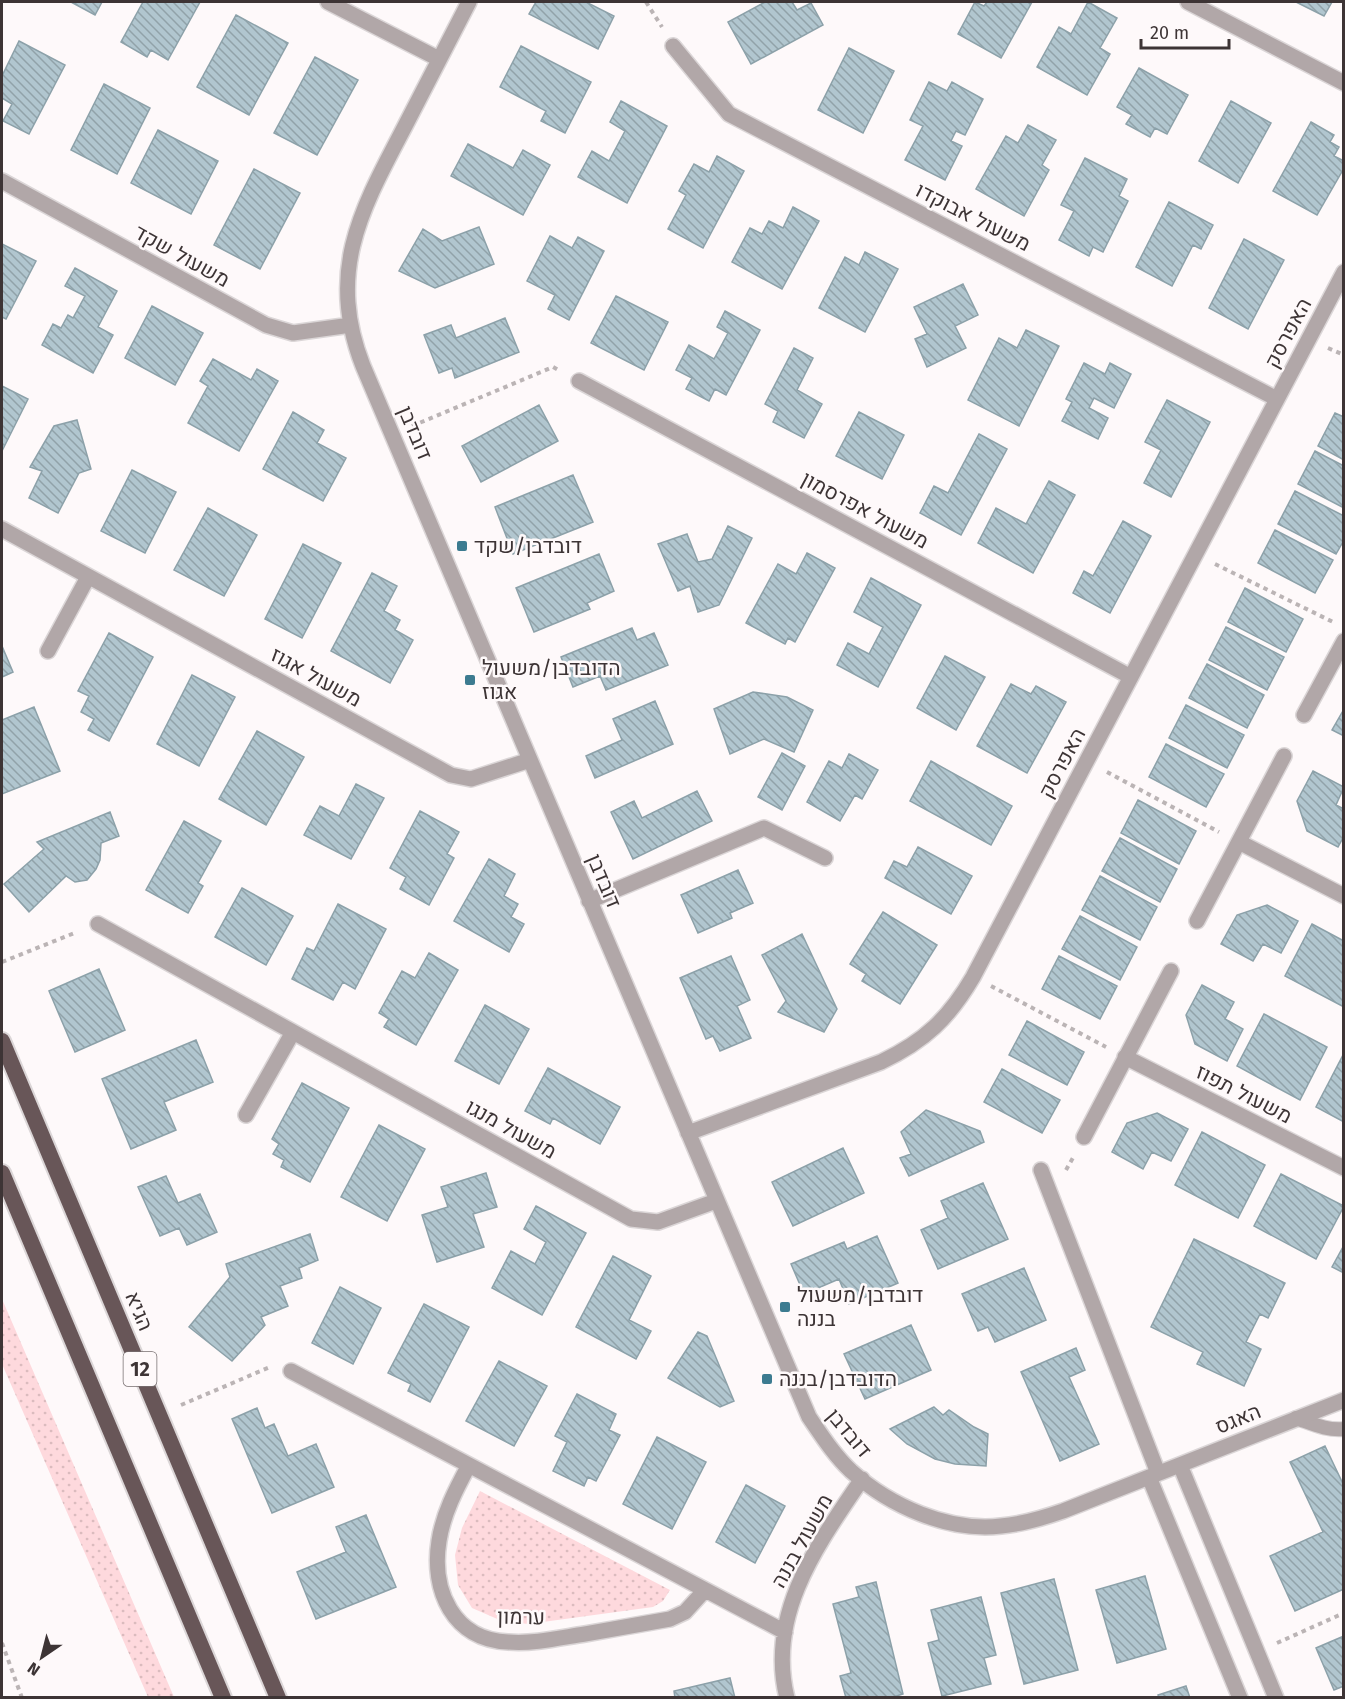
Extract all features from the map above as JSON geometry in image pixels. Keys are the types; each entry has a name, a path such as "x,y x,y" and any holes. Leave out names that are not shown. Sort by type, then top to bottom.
{"highway":[{"name":"הגיא","path":"2,1041 278,1698"},
{"name":"12","path":"2,1173 223,1698"}],"street":[{"path":"328,2 439,59"},
{"name":"דובדבן","path":"469,2 367,200 359,220 350,260 347,298 357,350 809,1417 828,1445 876,1491 905,1507 935,1519 966,1525 999,1527 1042,1518 1153,1475"},
{"path":"1188,2 1344,83"},
{"name":"משעול אבוקדו","path":"673,46 729,114 1277,399"},
{"name":"משעול שקד","path":"2,181 266,325 294,333 351,325"},
{"name":"האפרסק","path":"688,1133 897,1054 924,1038 946,1017 973,977 1344,272"},
{"name":"משעול אפרסמון","path":"579,381 1131,677"},
{"name":"משעול אגוז","path":"2,529 451,775 471,779 530,760"},
{"path":"48,651 88,576"},
{"path":"1304,715 1344,641"},
{"path":"1197,921 1284,756"},
{"path":"590,901 764,828 825,858"},
{"path":"1239,842 1344,896"},
{"name":"משעול מנגו","path":"98,924 631,1219 658,1222 716,1201"},
{"path":"1084,1137 1171,972"},
{"path":"246,1115 293,1032"},
{"name":"משעול תפוז","path":"1125,1058 1344,1168"},
{"path":"1041,1170 1153,1475 1240,1698"},
{"path":"291,1371 785,1632"},
{"name":"האגס","path":"1153,1475 1344,1400"},
{"name":"ערמון","path":"469,1465 445,1515 439,1540 437,1565 440,1587 448,1608 461,1624 480,1636 506,1642 539,1642 670,1619 685,1612 705,1590"},
{"path":"1180,1465 1276,1698"},
{"name":"משעול בננה","path":"787,1698 783,1668 789,1608 801,1576 862,1479"}],"lane":[{"path":"1296,1418 1318,1426 1344,1429"}],"path":[{"path":"646,2 673,46"},
{"path":"392,435 553,367 579,381"},
{"path":"1196,554 1344,627"},
{"path":"1086,761 1239,842"},
{"path":"2,962 98,924"},
{"path":"973,977 1125,1058"},
{"path":"1052,1198 1084,1137"},
{"path":"159,1415 276,1365 291,1371"},
{"path":"1257,1652 1344,1613"},
{"path":"2,1643 22,1698"}],"shaded area":[{"path":"2,1299 174,1697 148,1697 2,1364"},
{"path":"480,1491 670,1590 663,1601 653,1607 528,1624 502,1621 472,1608 458,1585 455,1555 462,1528"}],"building":[{"path":"71,2 102,2 95,15"},
{"path":"143,2 200,2 168,60 151,50 147,57 121,42"},
{"path":"536,2 586,2 614,16 598,49 529,14"},
{"path":"765,2 792,2 797,10 811,3 823,25 751,64 728,22"},
{"path":"975,2 984,6 987,2 1032,2 1001,58 958,34"},
{"path":"1088,2 1117,18 1100,48 1110,54 1087,95 1037,67 1059,27 1071,34"},
{"path":"1296,2 1332,2 1324,16"},
{"path":"236,15 288,43 249,115 197,87"},
{"path":"19,41 65,65 29,134 3,121 12,104 2,98 2,76"},
{"path":"521,46 591,82 565,133 541,121 546,111 500,87"},
{"path":"849,48 894,71 863,133 818,110"},
{"path":"315,57 358,80 317,155 274,133"},
{"path":"1139,68 1188,95 1167,134 1155,128 1150,137 1126,124 1132,115 1117,107"},
{"path":"929,82 947,91 952,82 983,99 965,135 956,131 951,141 962,146 945,180 905,160 923,126 910,120"},
{"path":"104,84 150,108 117,174 71,150"},
{"path":"621,101 667,126 627,203 578,177 592,151 609,161 625,131 610,122"},
{"path":"1231,101 1271,123 1238,183 1199,161"},
{"path":"1311,122 1334,135 1330,142 1339,147 1334,156 1344,161 1344,168 1317,215 1273,191"},
{"path":"1028,125 1056,140 1042,165 1049,170 1024,216 976,189 1006,136 1018,143"},
{"path":"158,130 218,161 191,214 131,183"},
{"path":"468,144 513,168 523,150 550,165 523,215 451,176"},
{"path":"717,156 744,171 703,248 668,229 686,195 679,191 694,164 709,172"},
{"path":"1085,158 1127,179 1119,196 1128,201 1103,252 1093,247 1089,256 1059,240 1074,211 1061,205"},
{"path":"254,169 300,193 260,269 214,245"},
{"path":"1169,202 1213,225 1201,249 1193,245 1172,286 1136,267"},
{"path":"793,207 819,221 782,289 732,262 750,228 762,234 769,221 783,228"},
{"path":"479,227 494,264 435,288 399,271 423,229 442,241"},
{"path":"550,236 572,248 578,237 604,251 569,320 548,309 555,295 527,281"},
{"path":"1244,239 1284,260 1248,329 1209,308"},
{"path":"2,244 36,261 6,319 2,317"},
{"path":"865,252 898,269 865,332 819,308 845,257 859,265"},
{"path":"75,268 117,291 98,327 113,335 93,373 42,345 53,324 61,328 68,315 73,318 85,296 65,286"},
{"path":"963,284 978,315 955,326 966,348 927,367 915,339 927,334 914,307"},
{"path":"616,296 668,322 644,370 591,343"},
{"path":"152,306 203,333 175,385 125,358"},
{"path":"725,311 760,330 726,395 715,389 709,401 686,389 692,378 676,370 689,345 714,359 728,333 717,327"},
{"path":"505,318 519,352 455,378 452,368 439,373 424,335 451,325 456,338"},
{"path":"1026,330 1059,346 1019,426 968,400 999,338 1017,348"},
{"path":"794,348 813,358 797,390 822,404 804,438 773,422 778,411 765,404"},
{"path":"213,359 251,380 257,369 278,381 239,451 188,423 208,386 200,381"},
{"path":"1084,363 1105,374 1110,363 1131,374 1114,408 1094,398 1089,408 1108,418 1098,439 1062,421 1072,402 1066,399"},
{"path":"2,386 28,399 2,451"},
{"path":"1167,400 1210,422 1171,497 1144,483 1161,450 1145,442"},
{"path":"539,405 558,441 481,482 462,446"},
{"path":"293,412 324,430 317,443 346,458 323,501 263,469"},
{"path":"859,412 904,435 882,479 836,456"},
{"path":"1335,413 1344,417 1344,460 1318,446"},
{"path":"77,420 91,469 79,473 58,513 29,498 42,471 30,467 54,426"},
{"path":"979,434 1007,449 961,535 920,513 934,486 948,493"},
{"path":"1315,451 1344,466 1344,508 1298,484"},
{"path":"132,470 176,492 145,553 101,531"},
{"path":"573,475 593,522 513,554 495,507"},
{"path":"1049,481 1075,495 1033,573 978,543 996,508 1026,524"},
{"path":"1295,491 1344,516 1344,540 1336,554 1278,524"},
{"path":"208,508 257,535 224,596 174,570"},
{"path":"1123,521 1151,536 1110,613 1073,593 1084,571 1093,576"},
{"path":"728,526 752,538 719,605 698,612 690,586 678,591 658,544 687,534 698,562 712,559"},
{"path":"1275,530 1333,560 1315,593 1258,563"},
{"path":"303,544 341,563 302,638 265,619"},
{"path":"807,553 835,568 795,642 788,638 785,644 746,623 778,564 796,574"},
{"path":"599,554 614,591 587,603 590,609 534,632 516,588"},
{"path":"372,573 397,586 384,611 400,620 395,630 413,640 390,683 331,651"},
{"path":"871,578 921,605 878,687 837,665 848,643 869,654 883,627 854,612"},
{"path":"1245,588 1303,619 1286,652 1228,622"},
{"path":"1226,627 1284,657 1267,690 1209,660"},
{"path":"632,628 637,640 654,633 668,665 606,690 600,676 573,687 561,657"},
{"path":"109,633 153,657 109,741 88,730 94,719 81,712 89,696 78,691"},
{"path":"2,646 13,672 2,677"},
{"path":"945,656 985,677 956,730 917,708"},
{"path":"1207,664 1264,695 1247,728 1189,698"},
{"path":"192,675 235,697 199,766 157,744"},
{"path":"1011,684 1031,694 1036,686 1066,702 1027,773 977,746"},
{"path":"753,692 787,697 813,710 794,752 764,739 730,754 714,709"},
{"path":"655,701 673,744 595,778 586,756 622,740 613,719"},
{"path":"1186,705 1244,735 1227,768 1169,738"},
{"path":"34,707 60,771 2,794 2,720"},
{"path":"1344,709 1344,736 1332,730"},
{"path":"257,731 304,757 266,825 219,799"},
{"path":"1166,744 1224,774 1206,807 1149,777"},
{"path":"782,753 805,766 782,810 758,797"},
{"path":"849,754 878,770 862,799 855,795 840,821 807,802 829,761 842,768"},
{"path":"931,761 1012,806 991,845 910,801"},
{"path":"1313,771 1344,787 1336,805 1344,809 1344,836 1338,847 1307,831 1297,801"},
{"path":"356,784 384,798 351,859 304,835 320,806 339,816"},
{"path":"697,791 712,821 633,859 611,812 634,801 642,818"},
{"path":"1138,800 1196,831 1179,864 1121,833"},
{"path":"420,811 459,832 447,854 454,858 429,905 400,889 406,877 390,868"},
{"path":"110,812 119,836 101,843 100,860 96,869 87,880 75,882 66,876 29,912 4,884 44,849 37,842"},
{"path":"184,821 221,841 198,883 203,886 188,913 146,890"},
{"path":"1120,838 1177,869 1160,902 1102,871"},
{"path":"918,847 972,876 951,914 885,878 894,861 907,867"},
{"path":"489,859 515,874 504,896 518,904 511,917 524,924 509,952 454,921"},
{"path":"738,870 753,903 730,913 732,918 698,933 681,895"},
{"path":"1100,876 1157,907 1140,940 1082,910"},
{"path":"242,888 293,916 266,965 215,937"},
{"path":"338,904 386,929 355,989 343,982 333,1000 292,979 307,948 314,951"},
{"path":"1267,905 1298,921 1281,953 1263,944 1253,961 1221,944 1237,915"},
{"path":"883,912 937,945 900,1004 862,981 866,974 850,964"},
{"path":"1080,916 1137,947 1120,980 1062,949"},
{"path":"1312,924 1344,941 1344,1007 1285,976"},
{"path":"802,934 837,1009 824,1032 778,1012 786,1001 762,955"},
{"path":"429,953 458,970 416,1045 384,1027 389,1019 379,1013 402,971 415,978"},
{"path":"731,956 750,1000 737,1006 751,1038 720,1051 713,1036 706,1039 680,978"},
{"path":"1059,956 1117,986 1100,1019 1042,989"},
{"path":"99,969 125,1030 75,1052 49,991"},
{"path":"1202,985 1234,1002 1225,1019 1243,1029 1227,1061 1195,1044 1186,1015"},
{"path":"485,1005 529,1029 499,1084 455,1061"},
{"path":"1264,1014 1327,1047 1300,1100 1237,1066"},
{"path":"1027,1021 1084,1052 1067,1085 1009,1055"},
{"path":"196,1040 213,1082 164,1102 176,1130 131,1149 102,1079"},
{"path":"1344,1055 1344,1122 1316,1107"},
{"path":"548,1068 620,1107 600,1144 553,1118 550,1124 525,1111"},
{"path":"1002,1069 1060,1100 1042,1133 984,1102"},
{"path":"302,1083 349,1108 310,1182 281,1167 284,1160 273,1154 279,1144 272,1139"},
{"path":"926,1110 980,1131 984,1142 909,1176 900,1158 911,1154 901,1132"},
{"path":"1157,1113 1188,1129 1171,1161 1152,1152 1143,1169 1112,1152 1127,1123"},
{"path":"379,1125 425,1149 387,1221 341,1197"},
{"path":"1202,1132 1265,1165 1238,1218 1175,1185"},
{"path":"843,1148 864,1193 793,1226 772,1182"},
{"path":"486,1173 497,1207 473,1214 484,1247 437,1262 422,1215 448,1207 441,1187"},
{"path":"1281,1174 1344,1206 1316,1259 1254,1226"},
{"path":"166,1176 178,1203 200,1194 217,1232 187,1245 179,1228 160,1236 138,1187"},
{"path":"983,1183 1008,1239 938,1269 921,1230 948,1218 941,1201"},
{"path":"536,1206 586,1233 542,1315 492,1288 511,1251 535,1264 546,1242 524,1229"},
{"path":"310,1234 318,1260 299,1268 302,1278 280,1286 288,1306 261,1317 265,1325 232,1361 189,1327 230,1277 226,1264"},
{"path":"877,1236 898,1283 849,1304 839,1279 804,1294 791,1264 844,1242 847,1249"},
{"path":"1194,1239 1285,1283 1268,1318 1260,1314 1246,1342 1261,1349 1244,1386 1197,1364 1203,1352 1151,1327"},
{"path":"1344,1245 1344,1273 1332,1267"},
{"path":"613,1256 651,1276 629,1320 651,1331 636,1359 576,1327"},
{"path":"1024,1268 1046,1320 995,1342 988,1327 978,1331 962,1294"},
{"path":"340,1287 381,1308 353,1364 312,1343"},
{"path":"424,1304 469,1327 430,1402 408,1391 411,1384 388,1373"},
{"path":"911,1325 931,1370 865,1399 844,1354"},
{"path":"698,1332 707,1336 734,1401 720,1407 668,1378"},
{"path":"1076,1348 1085,1370 1069,1377 1099,1444 1060,1461 1021,1372"},
{"path":"499,1361 547,1386 514,1446 466,1421"},
{"path":"577,1394 616,1414 609,1430 620,1435 596,1481 588,1477 584,1486 553,1471 567,1442 555,1436"},
{"path":"934,1407 943,1415 949,1410 988,1434 986,1466 955,1464 935,1459 907,1444 890,1429"},
{"path":"257,1408 265,1428 274,1424 288,1456 316,1444 334,1487 272,1513 232,1419"},
{"path":"657,1437 706,1462 672,1529 623,1504"},
{"path":"1325,1446 1344,1486 1344,1589 1295,1611 1270,1556 1323,1532 1290,1462"},
{"path":"746,1485 785,1506 755,1563 716,1542"},
{"path":"366,1515 396,1587 316,1619 297,1572 346,1552 336,1527"},
{"path":"1145,1576 1166,1649 1117,1663 1096,1590"},
{"path":"1054,1579 1078,1670 1024,1684 1001,1593"},
{"path":"876,1582 903,1694 890,1698 846,1698 840,1676 851,1673 833,1604 859,1597 856,1587"},
{"path":"981,1597 996,1655 984,1658 991,1684 942,1696 928,1643 939,1640 931,1610"},
{"path":"1344,1636 1344,1686 1334,1690 1316,1648"},
{"path":"730,1678 735,1698 675,1698 674,1691"},
{"path":"1186,1686 1190,1698 1159,1698 1158,1695"}],"place":[{"name":"דובדבן/שקד","path":"462,546"},
{"name":"הדובדבן/משעול אגוז","path":"470,680"},
{"name":"דובדבן/משעול בננה","path":"785,1307"},
{"name":"הדובדבן/בננה","path":"767,1379"}]}
